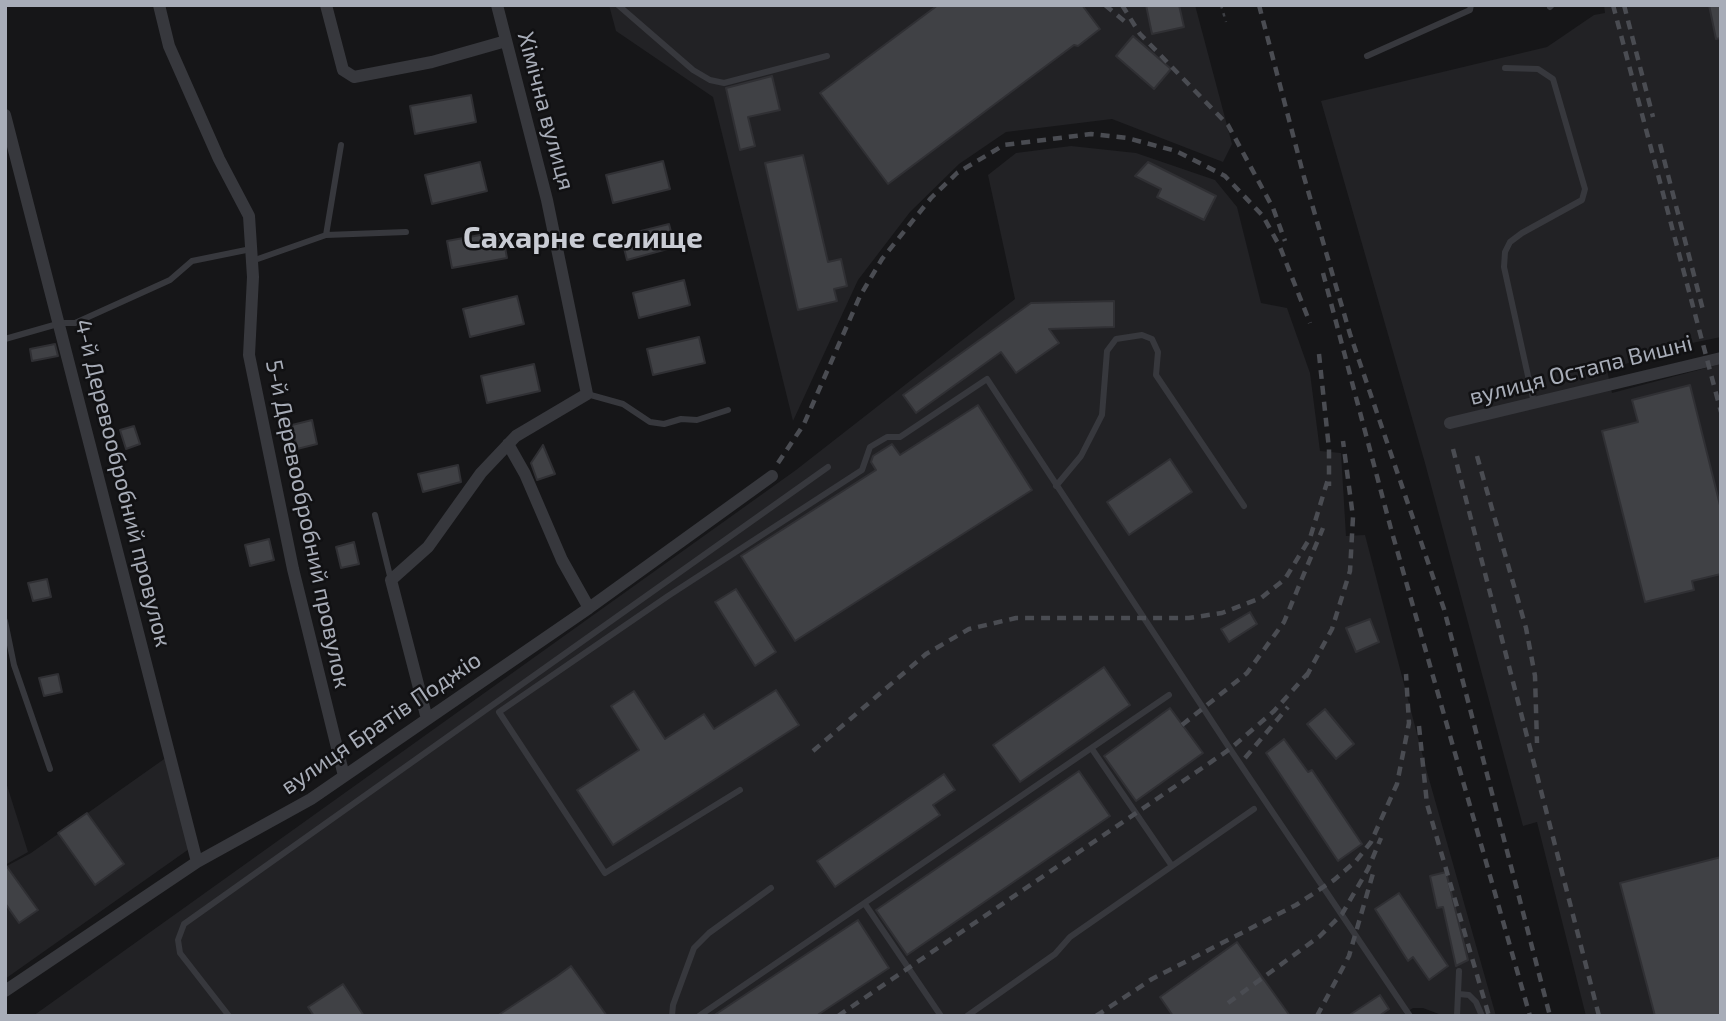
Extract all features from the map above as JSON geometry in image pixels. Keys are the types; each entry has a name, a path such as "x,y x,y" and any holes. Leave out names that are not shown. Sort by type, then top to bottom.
{"street":[{"name":"5-й Деревообробний провулок","path":"159,5 169,46 219,159 249,216 252,255 249,355 293,569 344,776"},
{"path":"326,5 343,70 354,77 432,62 506,41"},
{"name":"Хімічна вулиця","path":"496,5 547,200 587,394"},
{"name":"4-й Деревообробний провулок","path":"5,115 61,323 197,862"},
{"name":"вулиця Остапа Вишні","path":"1450,423 1721,358"},
{"path":"427,719 391,580 428,547 481,473 508,444 529,426 587,394"},
{"path":"508,444 589,608"},
{"name":"вулиця Братів Поджіо","path":"5,991 197,862 311,799 589,608 772,476"}],"lane":[{"path":"618,5 693,70 710,80 724,83 827,56"},
{"path":"1367,56 1470,10 1471,5"},
{"path":"1504,68 1538,69 1553,79 1585,189 1583,200 1522,233 1504,252 1504,267 1534,403"},
{"path":"326,235 341,145"},
{"path":"5,339 61,323 75,323 170,280 192,261 252,255 326,235 406,232"},
{"path":"1056,486 1081,456 1102,415 1107,351 1116,339 1142,335 1152,339 1158,352 1156,375 1244,506"},
{"path":"740,790 605,873 499,712 668,596 862,470 870,447 887,437 901,437 987,379 1410,1016"},
{"path":"587,394 623,404 650,422 664,424 681,419 697,420 728,410"},
{"path":"229,1016 180,953 178,940 184,924 828,467"},
{"path":"375,514 391,580"},
{"path":"5,621 14,665 50,769"},
{"path":"699,1016 1169,695"},
{"path":"1092,749 1172,866"},
{"path":"967,1016 1055,954 1070,937 1254,809"},
{"path":"672,1016 673,1005 694,948 709,933 771,888"},
{"path":"865,904 941,1016"},
{"path":"1457,1016 1459,971"},
{"path":"1459,994 1469,995 1476,1002 1482,1016"}],"path":[{"path":"1221,5 1226,22"}],"shaded area":[{"path":"609,5 1195,5 1232,144 1223,162 1112,119 1006,132 959,164 910,212 858,280 793,421 713,97 616,31"},
{"path":"1604,5 1721,5 1721,337 1687,344 1607,370 1612,393 1721,364 1721,1016 1586,1016 1537,822 1523,826 1425,463 1321,101 1547,47 1594,15 1605,13"},
{"path":"1071,146 1136,153 1215,180 1237,207 1261,303 1287,308 1310,373 1320,451 1341,453 1346,536 1365,535 1427,772 1496,1016 1444,1016 1423,1008 1413,1008 1401,1016 33,1016 796,470 1015,299 988,175 1016,153"},
{"path":"167,757 189,849 5,979 5,867 31,853"},
{"path":"5,779 28,852 5,865"}],"building":[{"path":"938,5 1082,5 1100,29 1078,46 1074,45 888,184 820,93"},
{"path":"1146,5 1179,5 1184,27 1152,34"},
{"path":"1709,5 1721,5 1721,38 1716,39"},
{"path":"1133,36 1171,69 1154,89 1116,56"},
{"path":"772,76 780,110 748,117 755,146 740,150 726,88"},
{"path":"471,95 476,122 415,134 410,106"},
{"path":"803,155 828,262 841,259 847,286 834,289 837,301 798,310 765,163"},
{"path":"663,161 670,189 613,203 606,175"},
{"path":"480,162 487,191 432,204 425,175"},
{"path":"1148,162 1216,196 1204,220 1157,197 1161,189 1135,176"},
{"path":"669,224 675,247 627,260 621,236"},
{"path":"502,231 507,258 452,268 447,241"},
{"path":"684,280 690,305 639,318 633,293"},
{"path":"517,296 524,324 470,337 463,309"},
{"path":"1114,301 1114,327 1049,329 1059,343 1016,373 1001,352 916,413 903,395 1031,303"},
{"path":"699,337 705,363 653,375 647,349"},
{"path":"55,344 58,356 32,361 30,349"},
{"path":"534,364 540,391 487,403 481,376"},
{"path":"1690,385 1721,509 1721,574 1692,581 1694,590 1645,602 1602,431 1638,422 1632,400"},
{"path":"978,405 1032,490 795,641 741,556 876,470 871,462 873,456 892,444 900,455"},
{"path":"312,420 317,444 297,449 292,425"},
{"path":"134,426 140,444 126,449 120,430"},
{"path":"543,445 555,474 537,480 531,463"},
{"path":"1170,459 1192,492 1129,535 1107,502"},
{"path":"458,465 461,482 423,492 418,474"},
{"path":"269,539 274,560 250,566 245,545"},
{"path":"354,542 359,564 341,568 336,547"},
{"path":"47,579 51,597 33,601 28,583"},
{"path":"736,589 776,652 755,666 715,602"},
{"path":"1250,612 1257,624 1229,642 1221,629"},
{"path":"1370,619 1379,642 1356,652 1346,628"},
{"path":"1104,667 1130,705 1020,782 993,745"},
{"path":"58,674 62,692 44,696 39,678"},
{"path":"776,690 799,725 613,845 577,790 639,750 611,706 634,691 665,739 704,714 714,729"},
{"path":"1170,708 1203,753 1136,801 1104,756"},
{"path":"1325,709 1354,744 1336,759 1307,724"},
{"path":"1284,739 1308,772 1312,770 1362,844 1338,861 1266,753"},
{"path":"1079,771 1110,816 907,955 876,910"},
{"path":"944,774 955,790 933,805 940,815 835,887 817,861"},
{"path":"87,813 124,864 95,885 58,833"},
{"path":"1721,857 1721,1016 1655,1016 1620,883"},
{"path":"5,864 38,910 19,923 5,903"},
{"path":"1446,872 1468,960 1456,966 1443,907 1437,908 1430,876"},
{"path":"1399,893 1448,966 1429,980 1413,957 1408,961 1375,909"},
{"path":"858,920 889,968 816,1016 713,1016"},
{"path":"1237,942 1290,1016 1173,1016 1160,997"},
{"path":"571,966 607,1016 497,1016 556,977"},
{"path":"343,984 364,1016 314,1016 308,1007"},
{"path":"1380,995 1389,1009 1379,1016 1348,1016"}],"railway":[{"path":"1105,5 1129,25"},
{"path":"1122,5 1140,34 1228,125 1273,208 1285,241"},
{"path":"1259,5 1304,177 1350,334 1444,609 1550,1016"},
{"path":"1613,5 1721,412"},
{"path":"1624,5 1653,117"},
{"path":"778,463 804,424 860,296 882,259 931,198 957,173 1004,145 1091,134 1127,138 1176,151 1225,176 1263,216 1280,247 1310,323"},
{"path":"1660,144 1703,310"},
{"path":"1323,273 1391,529 1530,1016"},
{"path":"1319,354 1329,449 1329,486"},
{"path":"1306,677 1332,629 1350,571 1353,517 1343,441"},
{"path":"1453,449 1599,1016"},
{"path":"1477,456 1526,628 1535,676 1537,743"},
{"path":"813,751 926,654 969,629 1016,618 1189,618 1222,613 1261,598 1285,579 1310,538 1329,476"},
{"path":"1182,725 1247,673 1284,622 1323,528"},
{"path":"838,1016 1230,749 1274,711 1310,671"},
{"path":"1096,1016 1152,979 1296,905 1334,880 1356,861 1371,842 1397,784 1409,723 1406,674"},
{"path":"1245,758 1288,707"},
{"path":"1419,726 1427,804 1489,1016"},
{"path":"1228,1003 1320,936 1342,914 1368,869 1381,838"},
{"path":"1317,1016 1349,956 1374,870"}],"district":[{"name":"Сахарне селище","path":"583,238"}]}
